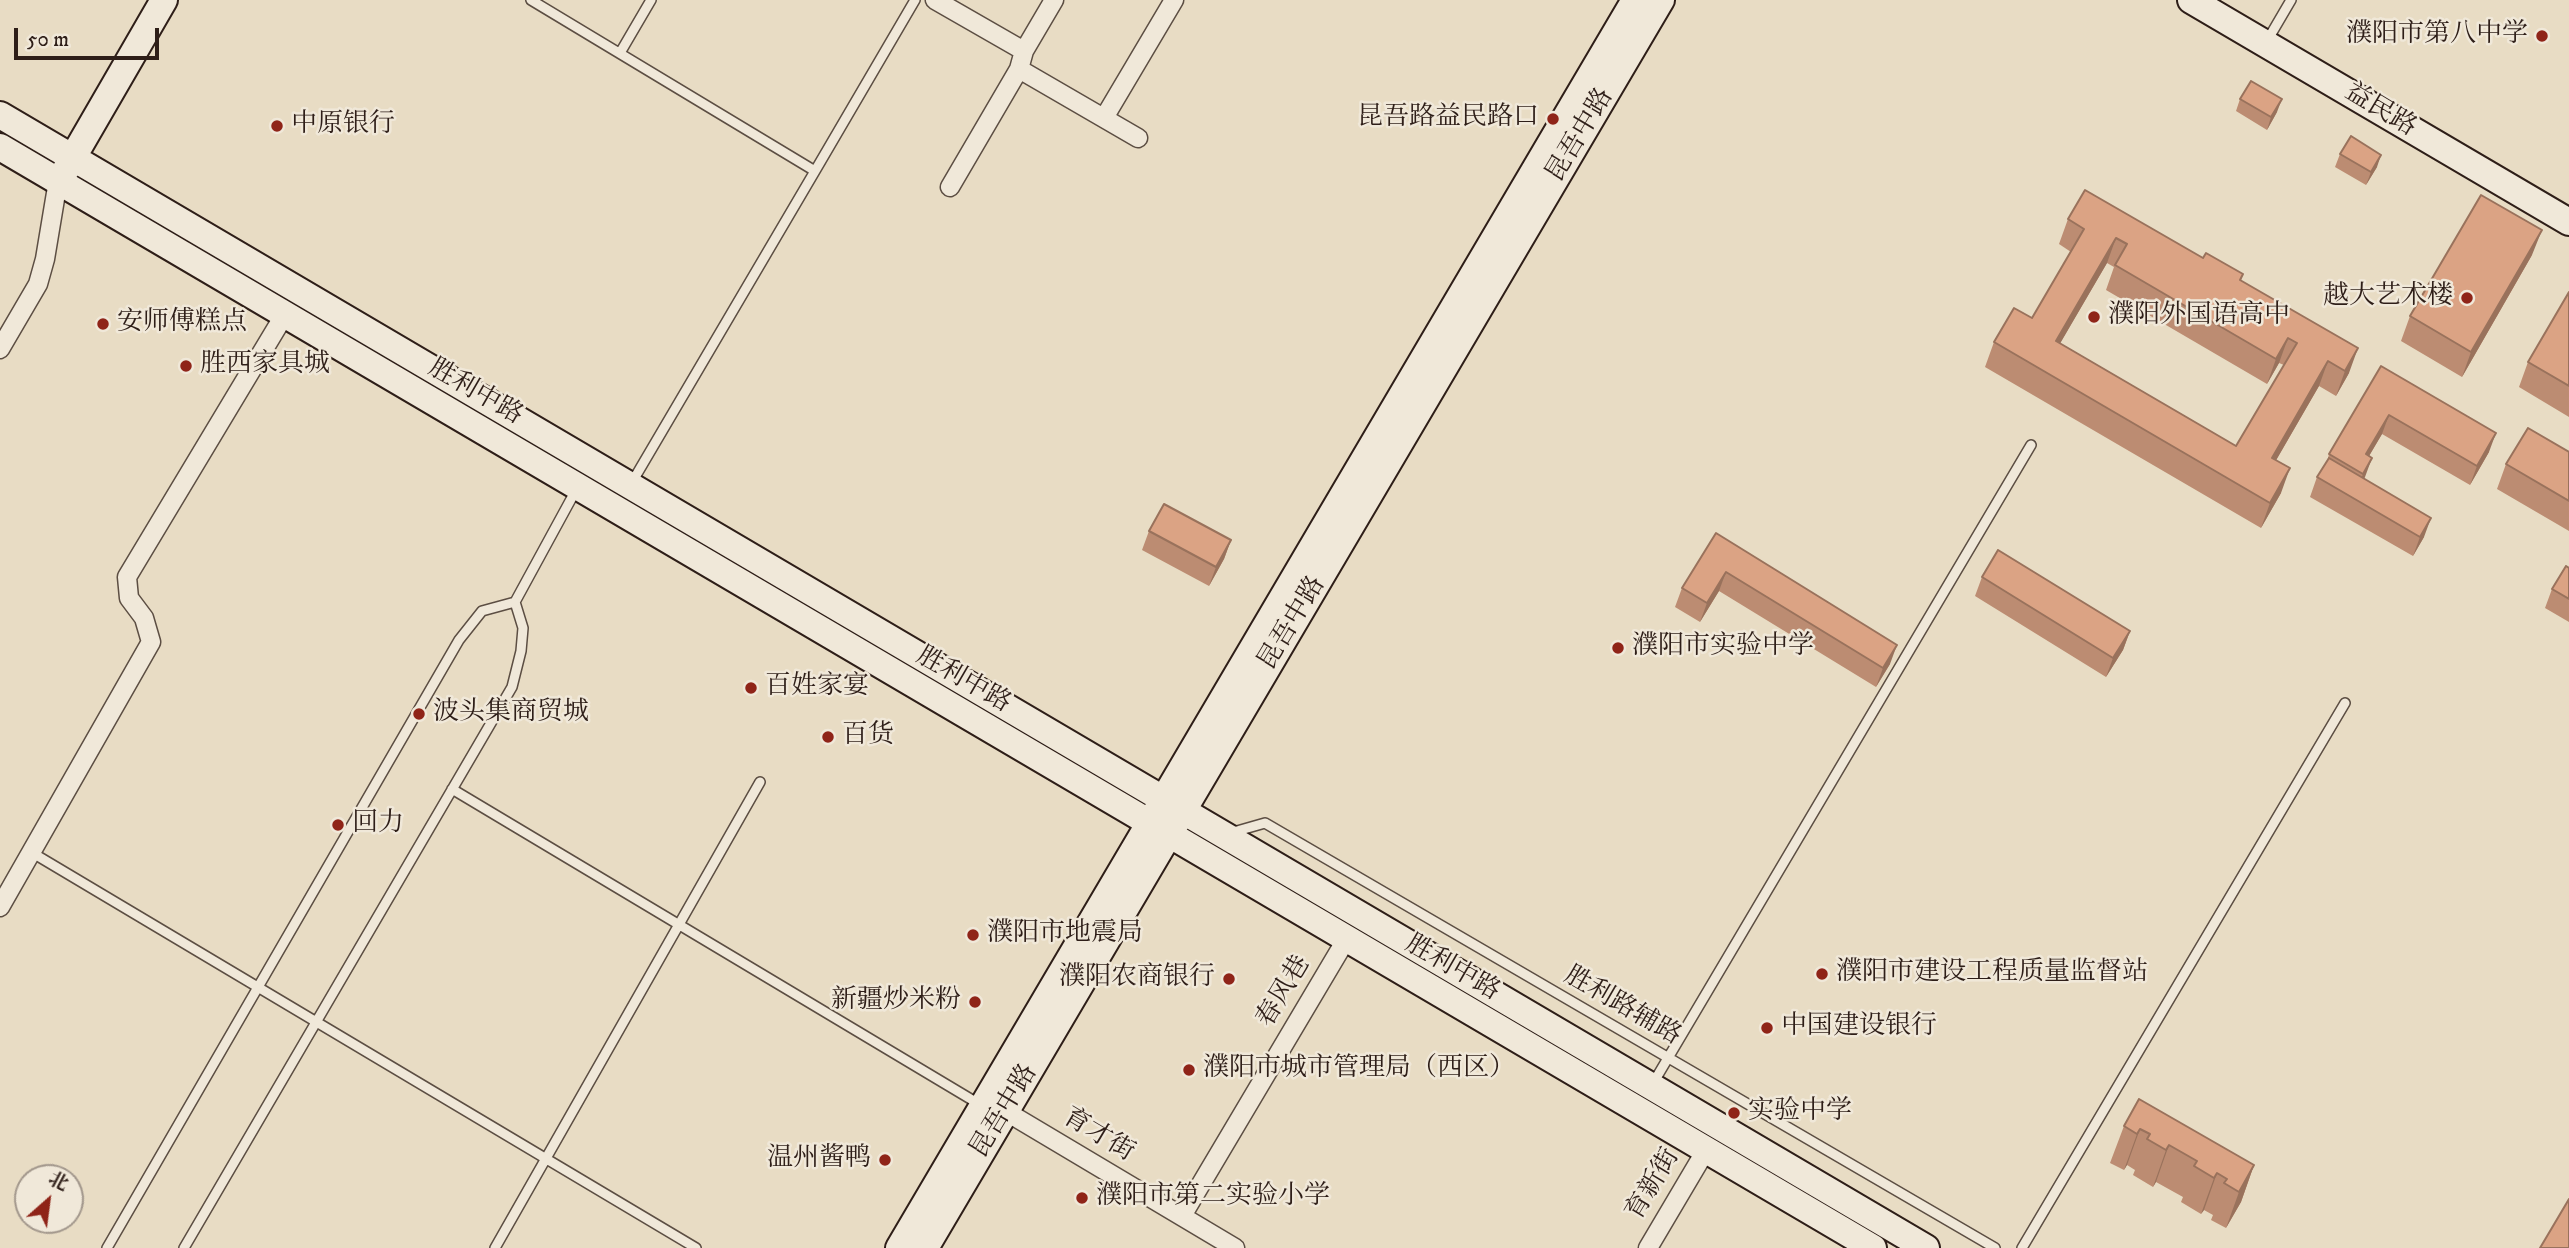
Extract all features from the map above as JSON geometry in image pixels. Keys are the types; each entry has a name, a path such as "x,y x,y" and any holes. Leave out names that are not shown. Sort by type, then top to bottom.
{"main road":[{"path":"58,181 164,0"},
{"name":"昆吾中路","path":"899,1248 994,1109 1160,828 1635,0"},
{"name":"昆吾中路","path":"1173,805 1661,0"},
{"name":"益民路","path":"2191,0 2569,222"},
{"name":"胜利中路","path":"0,115 1926,1248"},
{"name":"胜利中路","path":"0,147 1873,1248"},
{"name":"昆吾中路","path":"925,1248 994,1109"}],"street":[{"path":"935,0 1104,118 1138,138"},
{"path":"950,187 1054,0"},
{"path":"1104,118 1174,0"},
{"path":"0,349 38,284 45,259 58,181"},
{"path":"0,907 151,642 144,618 129,598 127,577 285,314"},
{"name":"春风巷","path":"1182,1216 1347,938"},
{"name":"育才街","path":"994,1109 1235,1248"},
{"name":"育新街","path":"1648,1248 1706,1150"}],"lane":[{"path":"531,0 816,171"},
{"path":"620,53 651,0"},
{"path":"630,485 915,0"},
{"path":"2266,43 2291,0"},
{"path":"1651,1086 2031,445"},
{"path":"184,1248 512,687 521,651 523,628 515,602 578,486"},
{"path":"107,1248 459,640 482,611 515,602"},
{"path":"2022,1248 2345,703"},
{"path":"495,1248 760,782"},
{"path":"452,789 994,1109"},
{"name":"胜利路辅路","path":"1223,834 1265,823 1995,1248"},
{"path":"31,852 696,1248"}],"building":[{"path":"2251,81 2282,99 2271,117 2240,99"},
{"path":"2351,136 2381,155 2371,172 2340,154"},
{"path":"2085,190 2203,258 2206,253 2243,274 2240,280 2358,348 2345,371 2328,361 2272,458 2290,468 2270,503 1994,342 2014,308 2032,318 2084,229 2068,219","holes":["2116,238 2127,244 2115,265 2276,359 2288,338 2297,343 2236,446 2056,341"]},
{"name":"越大艺术楼","path":"2481,195 2542,230 2471,352 2410,316"},
{"path":"2569,292 2569,386 2528,362"},
{"path":"2381,366 2496,433 2477,466 2389,415 2366,454 2372,458 2363,474 2329,454"},
{"path":"2528,428 2569,452 2569,501 2506,464"},
{"path":"2329,458 2431,518 2420,537 2317,477"},
{"path":"1164,504 1231,540 1216,567 1149,531"},
{"path":"1716,533 1897,645 1883,668 1726,572 1707,603 1682,588"},
{"path":"1998,550 2130,631 2113,658 1982,577"},
{"path":"2566,566 2569,568 2569,599 2552,589"},
{"path":"2139,1099 2254,1165 2239,1192 2224,1183 2227,1179 2217,1173 2214,1178 2194,1166 2197,1161 2169,1145 2166,1150 2147,1139 2150,1134 2140,1129 2137,1134 2124,1126"},
{"path":"2569,1199 2569,1248 2540,1248"}],"place":[{"name":"濮阳市第八中学","path":"2542,36"},
{"name":"昆吾路益民路口","path":"1553,119"},
{"name":"中原银行","path":"277,126"},
{"name":"越大艺术楼","path":"2467,298"},
{"name":"濮阳外国语高中","path":"2094,317"},
{"name":"安师傅糕点","path":"103,324"},
{"name":"胜西家具城","path":"186,366"},
{"name":"濮阳市实验中学","path":"1618,648"},
{"name":"百姓家宴","path":"751,688"},
{"name":"波头集商贸城","path":"419,714"},
{"name":"百货","path":"828,737"},
{"name":"回力","path":"338,825"},
{"name":"濮阳市地震局","path":"973,935"},
{"name":"濮阳市建设工程质量监督站","path":"1822,974"},
{"name":"濮阳农商银行","path":"1229,979"},
{"name":"新疆炒米粉","path":"975,1002"},
{"name":"中国建设银行","path":"1767,1028"},
{"name":"濮阳市城市管理局（西区）","path":"1189,1070"},
{"name":"实验中学","path":"1734,1113"},
{"name":"温州酱鸭","path":"885,1160"},
{"name":"濮阳市第二实验小学","path":"1082,1198"}]}
